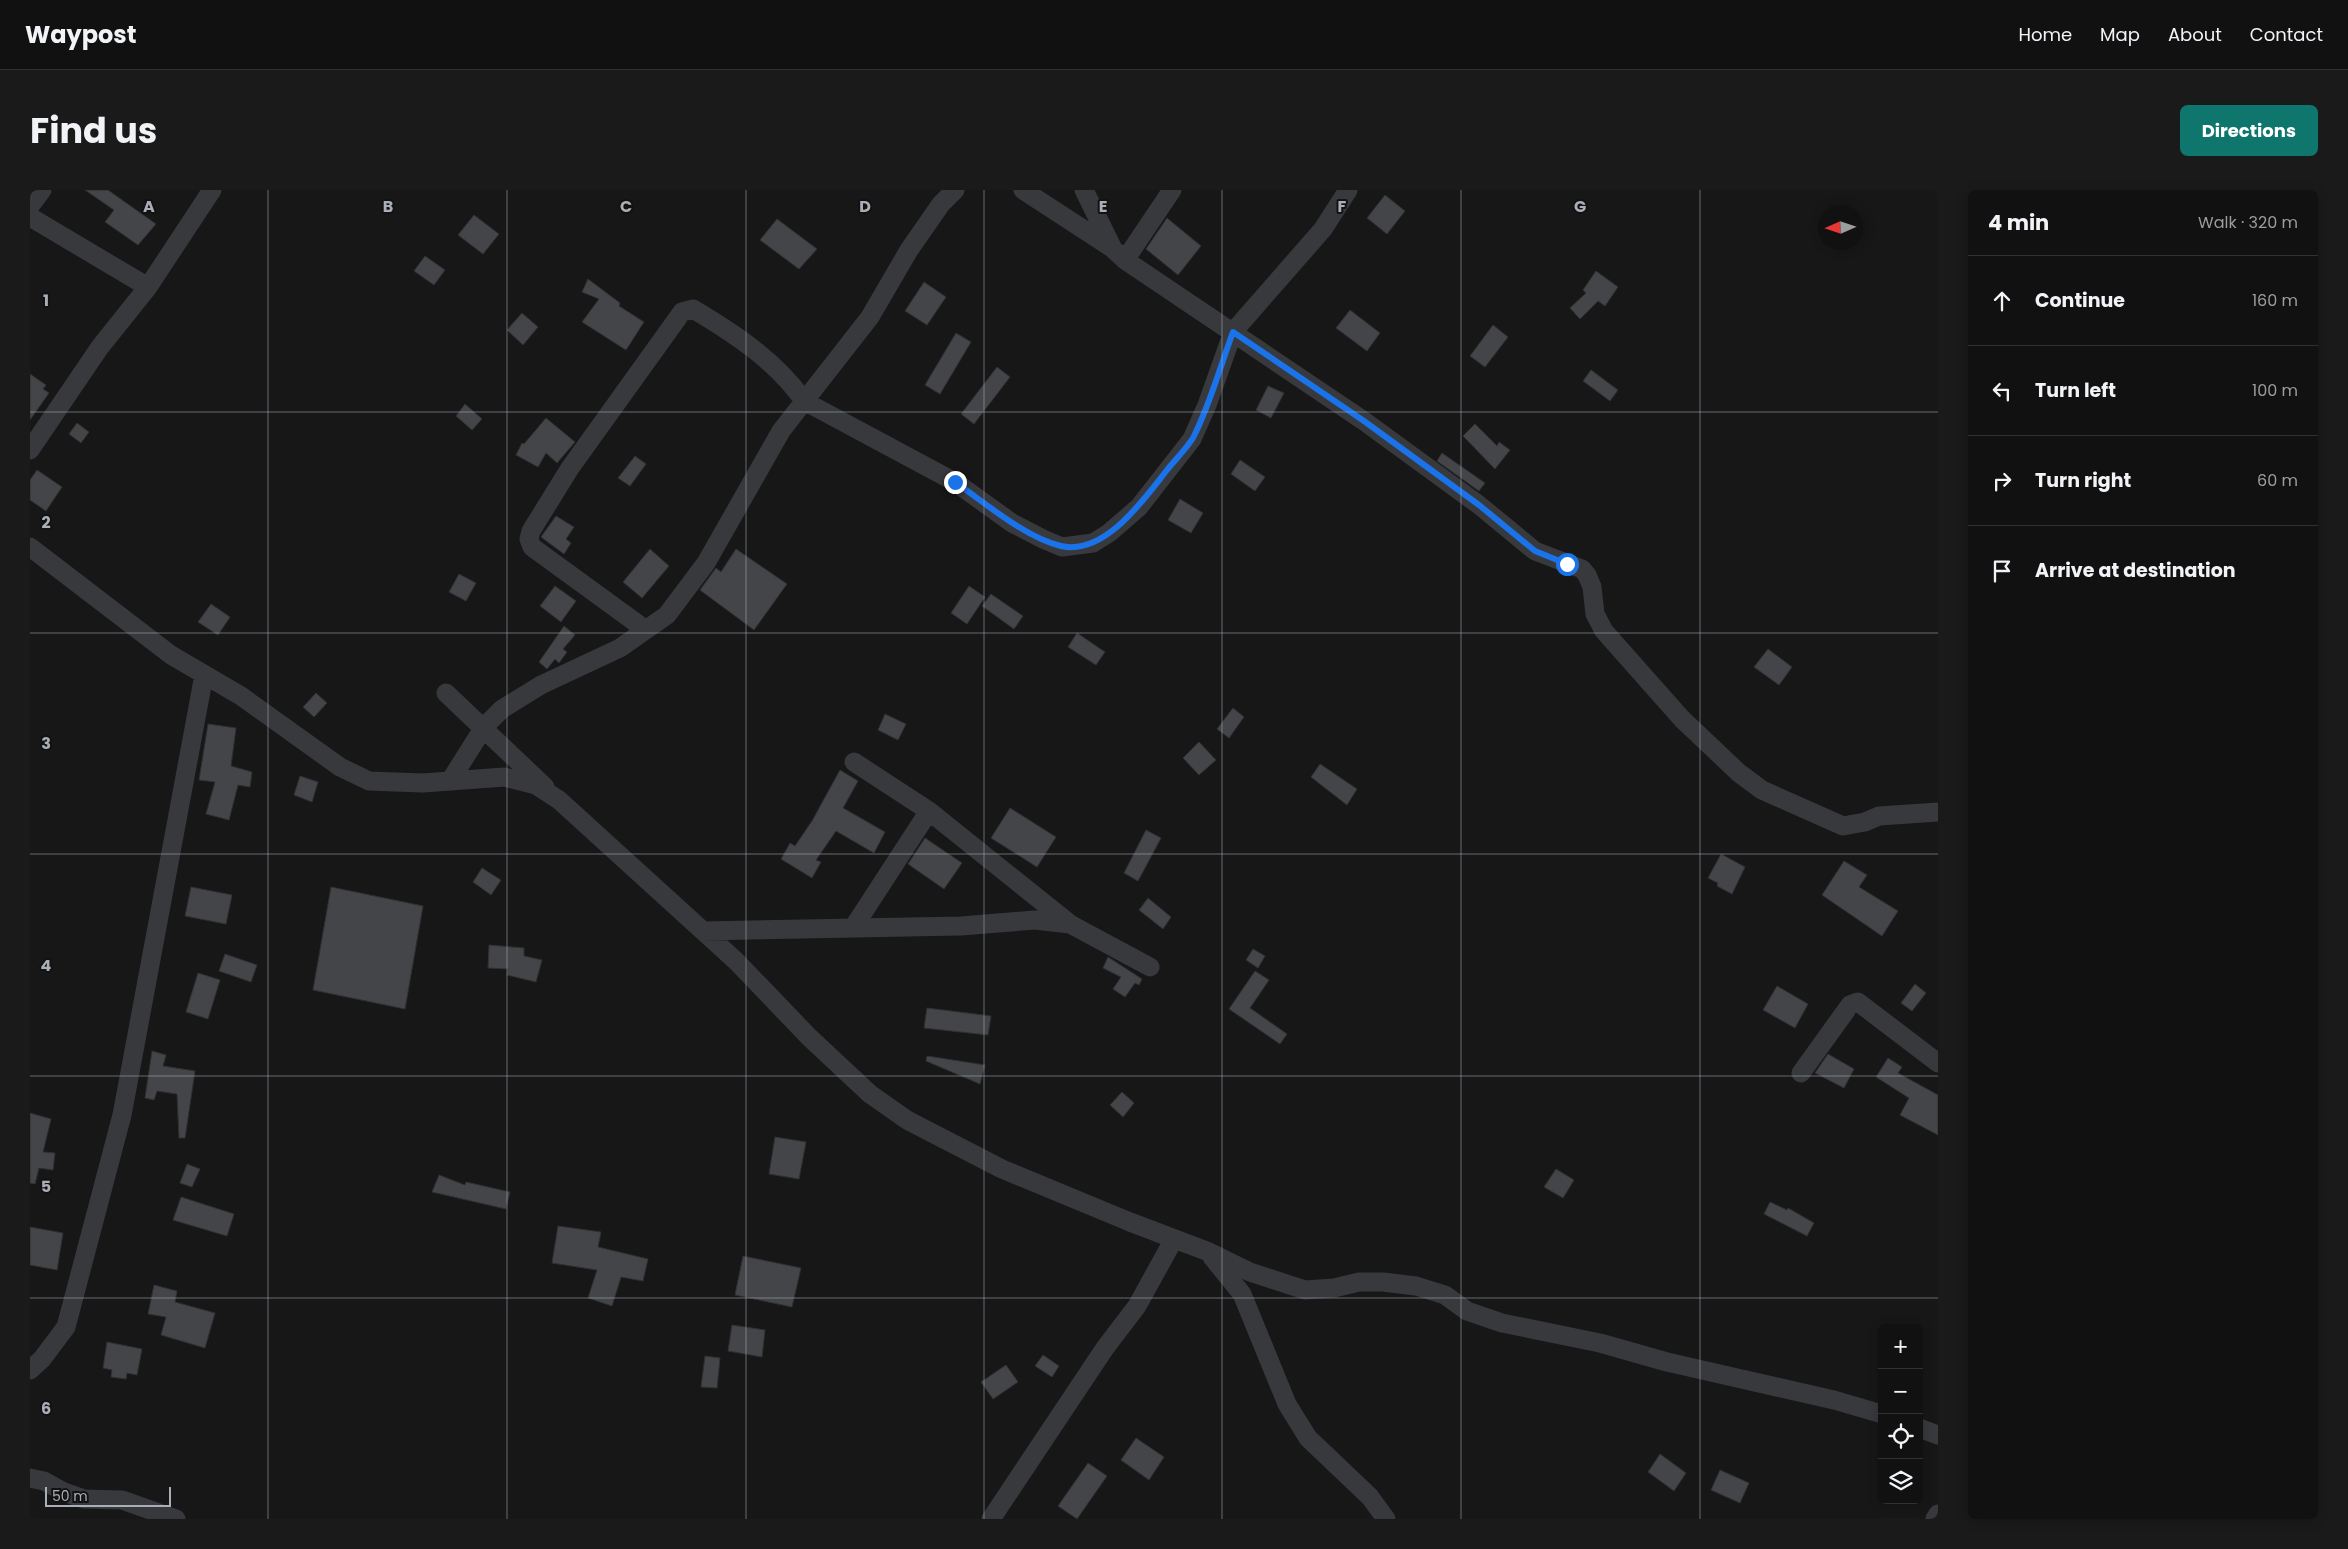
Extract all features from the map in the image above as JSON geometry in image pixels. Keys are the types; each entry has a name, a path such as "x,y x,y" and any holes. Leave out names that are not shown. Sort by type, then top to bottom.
{"street":[{"path":"30,206 42,190"},
{"path":"30,450 100,348 148,287 212,190"},
{"path":"450,781 484,727 502,709 521,696 620,648 667,615 696,578 781,431 870,317 910,250 941,204 954,190"},
{"path":"1023,190 1371,426 1479,505 1535,551 1582,569 1590,581 1595,614 1604,631 1682,718 1739,773 1762,790 1844,826 1859,824 1879,816 1938,812"},
{"path":"1084,190 1119,254"},
{"path":"1119,254 1172,190"},
{"path":"646,630 532,547 529,539 531,531 570,468 682,312 687,309 693,309 725,328 766,359 791,383 804,401 955,482 1012,523 1043,539 1062,546 1092,543 1109,534 1138,507 1192,439 1207,405 1233,332 1323,229 1348,190"},
{"path":"30,217 148,287"},
{"path":"30,547 171,655 241,696 340,767 369,781 423,783 504,778 536,785 559,800"},
{"path":"30,1370 42,1359 66,1327 122,1116 204,675"},
{"path":"446,693 559,800 703,931 870,1094 908,1120 1002,1169 1208,1252 1250,1272 1305,1290 1334,1288 1359,1282 1383,1282 1416,1286 1445,1295 1467,1311 1502,1323 1600,1343 1667,1362 1834,1400 1878,1413"},
{"path":"854,762 929,810 1070,924 1150,967"},
{"path":"853,928 929,810"},
{"path":"703,931 961,926 1035,920 1070,924"},
{"path":"1801,1073 1850,1005 1858,1002 1938,1063"},
{"path":"991,1519 1105,1348 1137,1306 1174,1239"},
{"path":"1208,1252 1242,1294 1287,1404 1308,1438 1370,1497 1386,1519"},
{"path":"30,1478 44,1481 64,1492 84,1498 122,1500 176,1519"},
{"path":"1936,1519 1938,1514"}],"building":[{"path":"85,190 108,190 156,224 138,245 105,222 114,210"},
{"path":"1385,195 1405,211 1387,234 1367,218"},
{"path":"474,215 499,234 483,254 458,235"},
{"path":"1167,218 1201,246 1178,275 1146,249"},
{"path":"777,219 817,249 799,269 760,240"},
{"path":"425,256 445,270 434,285 414,271"},
{"path":"1596,271 1618,287 1605,306 1598,301 1580,319 1570,308 1586,293 1583,290"},
{"path":"588,279 620,303 619,306 644,322 626,350 582,322 599,299 582,292"},
{"path":"924,282 946,297 927,325 905,311"},
{"path":"1350,310 1380,333 1367,351 1336,328"},
{"path":"522,313 538,327 523,345 507,330"},
{"path":"1493,325 1508,337 1485,367 1470,356"},
{"path":"956,333 971,342 940,394 925,385"},
{"path":"997,367 1010,377 974,424 961,414"},
{"path":"1591,370 1618,390 1610,401 1583,381"},
{"path":"30,374 46,385 43,389 49,393 30,420"},
{"path":"1268,386 1284,393 1271,418 1256,410"},
{"path":"465,404 482,419 472,430 456,416"},
{"path":"546,418 575,442 557,463 546,453 538,467 516,455 522,443 524,444"},
{"path":"77,423 89,432 81,443 69,434"},
{"path":"1475,424 1497,446 1499,442 1510,450 1495,469 1463,436"},
{"path":"1442,453 1485,483 1479,491 1437,461"},
{"path":"635,456 646,464 630,486 618,478"},
{"path":"1240,460 1265,477 1255,491 1231,474"},
{"path":"37,470 62,487 46,511 30,500 30,480"},
{"path":"1180,499 1203,513 1191,533 1168,520"},
{"path":"556,516 574,527 566,539 571,543 564,554 541,537"},
{"path":"650,549 669,566 642,598 623,582"},
{"path":"736,549 787,584 754,630 700,590 716,568 721,572"},
{"path":"459,574 476,583 466,601 449,592"},
{"path":"555,586 576,601 561,622 540,606"},
{"path":"969,586 985,597 967,624 951,613"},
{"path":"991,594 1023,616 1014,629 982,606"},
{"path":"211,604 230,617 218,635 198,622"},
{"path":"564,626 575,635 563,649 567,652 559,663 555,659 547,669 539,662"},
{"path":"1077,633 1105,652 1096,665 1068,647"},
{"path":"1768,649 1792,667 1779,685 1754,667"},
{"path":"316,693 327,703 314,717 303,707"},
{"path":"1233,708 1244,717 1229,738 1217,729"},
{"path":"885,714 906,724 898,740 878,730"},
{"path":"208,724 236,728 231,766 252,772 250,787 238,785 229,820 206,814 215,782 199,780"},
{"path":"1199,742 1216,760 1199,775 1183,758"},
{"path":"1320,764 1357,789 1347,805 1311,777"},
{"path":"840,770 858,781 843,808 885,832 874,853 836,831 816,860 821,862 812,878 781,859 790,843 795,846 812,821"},
{"path":"300,776 318,782 312,802 294,795"},
{"path":"1010,808 1056,837 1037,867 991,838"},
{"path":"1146,830 1161,838 1138,881 1124,873"},
{"path":"925,838 962,863 944,889 908,864"},
{"path":"1721,854 1745,867 1732,894 1717,886 1718,883 1708,878"},
{"path":"1844,861 1867,875 1859,887 1898,911 1882,936 1822,895"},
{"path":"482,868 501,880 491,895 473,882"},
{"path":"191,887 232,895 226,924 185,916"},
{"path":"331,887 423,906 405,1009 313,990"},
{"path":"1148,898 1171,917 1163,929 1139,910"},
{"path":"489,945 524,948 524,956 542,960 536,982 507,975 508,969 488,968"},
{"path":"1253,949 1265,956 1258,968 1246,960"},
{"path":"225,954 257,965 251,982 219,971"},
{"path":"1108,957 1142,979 1139,985 1135,983 1125,997 1113,989 1121,977 1103,968"},
{"path":"1255,971 1269,980 1250,1008 1287,1034 1280,1044 1229,1009"},
{"path":"198,973 220,980 208,1019 186,1012"},
{"path":"1915,984 1926,993 1912,1011 1901,1003"},
{"path":"1777,986 1808,1004 1795,1028 1763,1010"},
{"path":"927,1008 991,1016 988,1035 924,1028"},
{"path":"152,1051 166,1055 163,1066 195,1071 185,1138 179,1138 177,1094 157,1091 154,1100 145,1098"},
{"path":"1828,1054 1854,1069 1844,1088 1815,1073"},
{"path":"927,1056 985,1065 980,1084 926,1061"},
{"path":"1888,1058 1902,1067 1898,1073 1938,1095 1938,1135 1900,1115 1909,1098 1876,1077"},
{"path":"1122,1092 1134,1103 1123,1117 1110,1105"},
{"path":"30,1113 51,1119 43,1152 55,1153 53,1170 39,1168 35,1184 30,1183"},
{"path":"775,1137 806,1142 799,1179 769,1174"},
{"path":"187,1164 200,1169 192,1187 180,1183"},
{"path":"1556,1169 1574,1180 1563,1198 1544,1187"},
{"path":"439,1175 465,1185 466,1182 510,1192 506,1209 432,1192"},
{"path":"181,1197 234,1214 227,1236 173,1220"},
{"path":"1770,1202 1787,1210 1788,1208 1814,1223 1807,1236 1764,1214"},
{"path":"558,1226 601,1232 598,1247 648,1259 643,1281 621,1277 612,1306 588,1298 597,1270 552,1263"},
{"path":"30,1227 63,1233 57,1270 30,1265"},
{"path":"743,1256 801,1268 792,1307 735,1295"},
{"path":"154,1285 177,1291 175,1302 215,1313 205,1348 161,1335 166,1317 148,1314"},
{"path":"732,1325 765,1330 762,1357 728,1351"},
{"path":"107,1342 142,1349 137,1375 127,1373 126,1379 111,1377 112,1370 103,1368"},
{"path":"1043,1355 1059,1366 1052,1377 1035,1366"},
{"path":"705,1356 720,1358 717,1388 701,1387"},
{"path":"1006,1365 1018,1382 993,1399 981,1382"},
{"path":"1136,1438 1164,1457 1149,1480 1121,1460"},
{"path":"1660,1454 1686,1473 1674,1491 1648,1472"},
{"path":"1088,1463 1107,1476 1077,1519 1058,1506"},
{"path":"1720,1470 1749,1483 1740,1503 1711,1490"}],"route":[{"path":"955,482 1012,523 1043,539 1062,546 1092,543 1109,534 1138,507 1192,439 1207,405 1233,332 1364,421 1479,505 1535,551 1567,564"}]}
